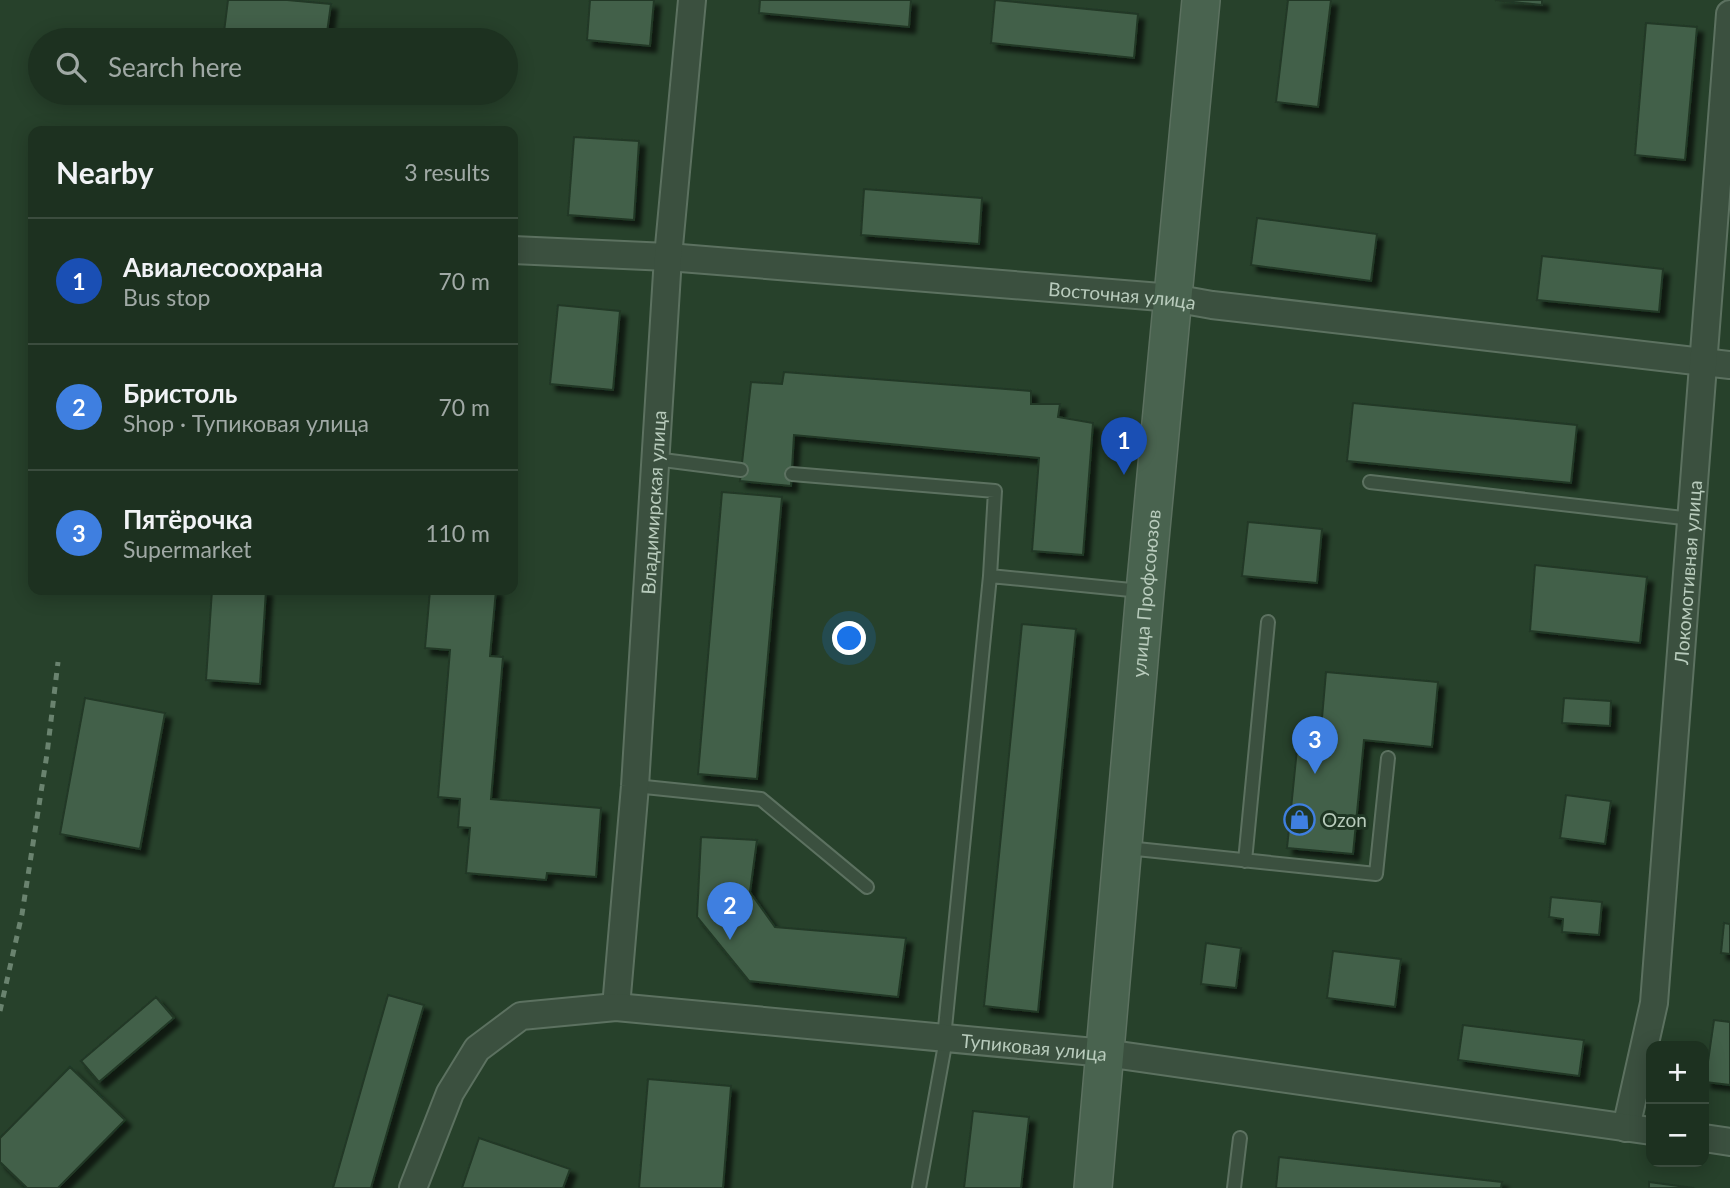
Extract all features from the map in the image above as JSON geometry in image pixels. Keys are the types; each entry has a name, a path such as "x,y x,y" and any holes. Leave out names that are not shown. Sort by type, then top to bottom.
{"main road":[{"name":"улица Профсоюзов","path":"1093,1188 1145,592 1201,0"}],"street":[{"name":"Владимирская улица","path":"616,1007 635,786 668,257 692,0"},
{"name":"Локомотивная улица","path":"1639,1130 1654,1003 1730,14"},
{"name":"Восточная улица","path":"518,250 668,257 1173,298 1212,305 1730,365"},
{"name":"Тупиковая улица","path":"413,1188 450,1093 477,1049 521,1016 616,1007 1105,1053 1639,1130"},
{"path":"1709,1139 1730,1142"}],"lane":[{"path":"655,458 741,470"},
{"path":"792,474 995,491 990,576 945,1039 919,1188"},
{"path":"1370,482 1692,519"},
{"path":"990,576 1145,592"},
{"path":"1245,861 1268,622"},
{"path":"1123,848 1376,874 1388,758"},
{"path":"635,786 761,799 867,887"},
{"path":"1234,1188 1240,1138"}],"building":[{"path":"228,0 287,0 331,4 328,28 224,28"},
{"path":"590,0 654,0 650,46 587,40"},
{"path":"760,0 911,0 909,27 759,13"},
{"path":"995,0 1138,14 1134,58 991,43"},
{"path":"1288,0 1331,0 1318,107 1276,102"},
{"path":"1495,0 1542,0 1542,5"},
{"path":"1646,23 1697,27 1685,160 1635,155"},
{"path":"574,137 639,141 634,220 568,215"},
{"path":"864,189 982,198 979,244 861,235"},
{"path":"1257,218 1377,234 1371,281 1251,265"},
{"path":"1542,256 1663,269 1659,312 1537,300"},
{"path":"558,305 620,311 613,390 550,384"},
{"path":"784,372 1031,391 1031,404 1060,404 1058,417 1093,423 1083,555 1032,551 1039,458 794,435 791,486 740,481 751,382 782,384"},
{"path":"1353,403 1577,425 1571,483 1347,461"},
{"path":"722,492 782,497 757,779 698,774"},
{"path":"1248,522 1322,529 1317,583 1242,576"},
{"path":"1535,565 1647,577 1640,643 1530,631"},
{"path":"212,595 266,595 260,684 206,680"},
{"path":"430,595 496,595 490,656 503,657 491,799 601,808 596,877 547,873 546,880 466,873 470,828 458,827 460,799 438,797 450,650 425,648"},
{"path":"1022,624 1076,629 1038,1012 984,1006"},
{"path":"1326,672 1438,682 1432,747 1364,740 1353,854 1287,848 1298,739 1320,741"},
{"path":"85,698 165,713 140,849 60,834"},
{"path":"1564,698 1611,701 1610,726 1562,723"},
{"path":"1566,795 1611,801 1605,844 1560,838"},
{"path":"701,837 757,840 750,892 775,927 906,938 898,997 749,981 697,917"},
{"path":"1551,897 1602,902 1599,935 1562,932 1563,919 1549,917"},
{"path":"1724,923 1730,924 1730,954 1721,953"},
{"path":"1206,943 1241,948 1236,988 1201,984"},
{"path":"1333,951 1401,959 1395,1007 1327,998"},
{"path":"388,995 424,1005 371,1188 333,1188"},
{"path":"156,997 174,1018 99,1082 81,1061"},
{"path":"1714,1020 1730,1022 1730,1085 1709,1082 1709,1054"},
{"path":"1463,1025 1584,1040 1579,1076 1458,1060"},
{"path":"70,1067 125,1120 58,1188 27,1188 0,1162 0,1138"},
{"path":"648,1079 731,1086 723,1188 639,1188"},
{"path":"973,1111 1029,1117 1021,1188 964,1188"},
{"path":"479,1138 570,1169 563,1188 462,1188"},
{"path":"1279,1157 1502,1182 1501,1188 1276,1188"},
{"path":"1649,1182 1694,1188 1649,1188"}],"railway":[{"path":"0,1011 22,914 47,754 58,662"}],"place":[{"name":"Авиалесоохрана","path":"1124,475"},
{"name":"Пятёрочка","path":"1315,774"},
{"name":"Ozon","path":"1299,819"},
{"name":"Бристоль","path":"730,940"}]}
